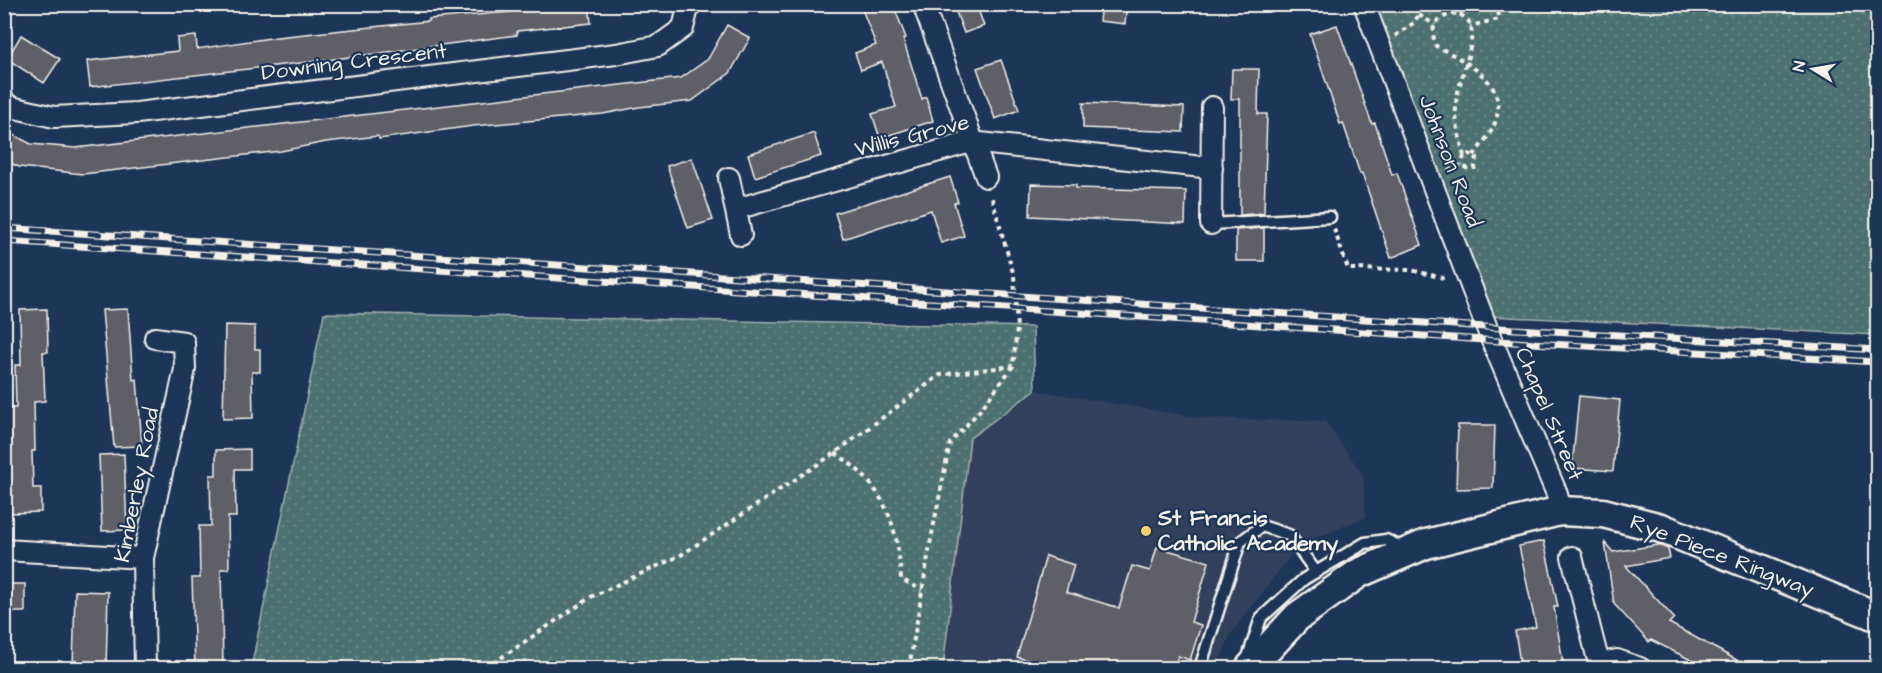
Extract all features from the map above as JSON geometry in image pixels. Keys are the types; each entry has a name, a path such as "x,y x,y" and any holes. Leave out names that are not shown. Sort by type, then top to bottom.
{"main road":[{"name":"Rye Piece Ringway","path":"1268,653 1320,598 1359,573 1409,551 1477,531 1560,511 1603,513 1661,528 1878,617"}],"street":[{"name":"Downing Crescent","path":"4,101 11,107 54,117 137,113 615,54 658,46 682,28 689,4"},
{"path":"923,4 971,142 986,177"},
{"name":"Johnson Road","path":"1364,4 1490,336"},
{"path":"1211,224 1212,107"},
{"name":"Willis Grove","path":"736,209 971,142 1212,168"},
{"path":"729,178 741,235"},
{"name":"Chapel Street","path":"1490,336 1557,494 1560,511"},
{"name":"Kimberley Road","path":"145,669 143,558 185,369 184,342 155,338"},
{"path":"4,549 143,558"},
{"path":"1572,557 1600,666 1617,660 1640,669"}],"lane":[{"path":"1211,224 1330,217"},
{"path":"1200,669 1240,542 1262,525 1289,535 1316,572"},
{"path":"1244,669 1261,618 1304,579 1365,543 1386,540 1409,551"}],"path":[{"path":"1380,46 1415,22 1423,4"},
{"path":"1464,156 1474,154 1495,124 1496,92 1481,72 1436,46 1432,34 1435,25 1444,15 1498,6 1499,19 1470,26"},
{"path":"1432,180 1461,165 1464,156 1456,107 1458,83 1472,39 1470,26 1458,13"},
{"path":"1419,15 1435,25"},
{"path":"1461,165 1466,168 1475,168 1477,163 1474,154"},
{"path":"909,669 950,443 981,409 1013,366 1017,328 1014,276 986,177"},
{"path":"1330,217 1348,269 1412,270 1472,285"},
{"path":"486,669 591,597 681,555 835,453 939,375 1013,366"},
{"path":"835,453 856,467 883,500 899,543 901,579 922,590"}],"shaded area":[{"name":"St Francis Catholic Academy","path":"1035,390 1201,418 1325,421 1363,475 1366,517 1299,545 1230,635 1217,668 943,668 970,438"}],"green space":[{"path":"1371,5 1877,5 1877,335 1489,316"},
{"path":"324,313 1033,327 1035,390 970,438 943,668 251,668"}],"building":[{"path":"589,4 591,23 517,31 517,35 327,60 90,87 87,61 178,51 177,38 196,36 197,49 277,37 429,21 429,19 522,11 522,6"},
{"path":"860,4 893,4 906,38 903,39 922,99 926,97 933,121 880,138 872,114 896,107 882,62 861,70 855,53 876,45"},
{"path":"953,4 976,4 984,26 964,33"},
{"path":"1101,4 1127,4 1125,24 1099,21"},
{"path":"727,25 750,38 730,73 692,101 603,114 473,126 379,139 378,136 326,142 281,151 83,174 19,167 4,160 4,130 31,144 75,148 681,78 708,59"},
{"path":"1337,25 1372,124 1375,123 1392,175 1397,173 1422,245 1391,258 1343,123 1340,124 1310,34"},
{"path":"21,35 60,59 44,83 7,59"},
{"path":"1001,60 1019,110 995,119 977,68"},
{"path":"1232,69 1259,69 1258,114 1267,114 1264,213 1240,215 1240,99 1231,99"},
{"path":"1083,103 1184,107 1183,132 1083,128"},
{"path":"814,133 821,156 755,177 748,154"},
{"path":"692,158 713,220 688,228 667,166"},
{"path":"950,177 958,202 954,203 964,236 941,243 931,210 843,239 835,213"},
{"path":"1031,184 1076,185 1076,188 1186,191 1185,224 1030,216"},
{"path":"1264,228 1264,261 1236,261 1236,230"},
{"path":"47,309 48,352 43,352 45,401 34,402 35,451 32,451 33,488 41,488 41,512 10,513 10,488 4,488 6,408 16,408 15,365 21,365 20,310"},
{"path":"128,309 133,380 137,379 142,446 114,447 102,310"},
{"path":"225,325 255,326 255,349 260,349 260,372 252,372 253,418 223,419"},
{"path":"1579,396 1620,400 1613,471 1572,468"},
{"path":"1458,425 1495,425 1493,488 1456,489"},
{"path":"250,449 250,469 235,469 236,517 228,517 229,569 221,569 223,666 195,667 192,578 200,578 199,526 211,526 210,475 216,475 216,450"},
{"path":"124,454 127,530 102,531 99,455"},
{"path":"1544,541 1558,607 1554,607 1564,669 1521,669 1515,631 1536,627 1519,546"},
{"path":"1605,543 1613,552 1658,545 1668,549 1670,558 1626,566 1674,618 1669,623 1753,669 1709,669 1651,640 1649,642 1614,604"},
{"path":"1157,547 1209,562 1191,622 1201,625 1190,660 1178,656 1174,669 1056,669 1017,657 1046,556 1074,565 1066,592 1119,608 1132,566 1150,571"},
{"path":"4,584 25,584 25,612 4,612"},
{"path":"75,591 108,592 106,669 73,669"}],"railway":[{"path":"4,228 1515,329 1878,350"},
{"path":"4,241 1514,342 1878,362"}],"place":[{"name":"St Francis Catholic Academy","path":"1146,531"}]}
